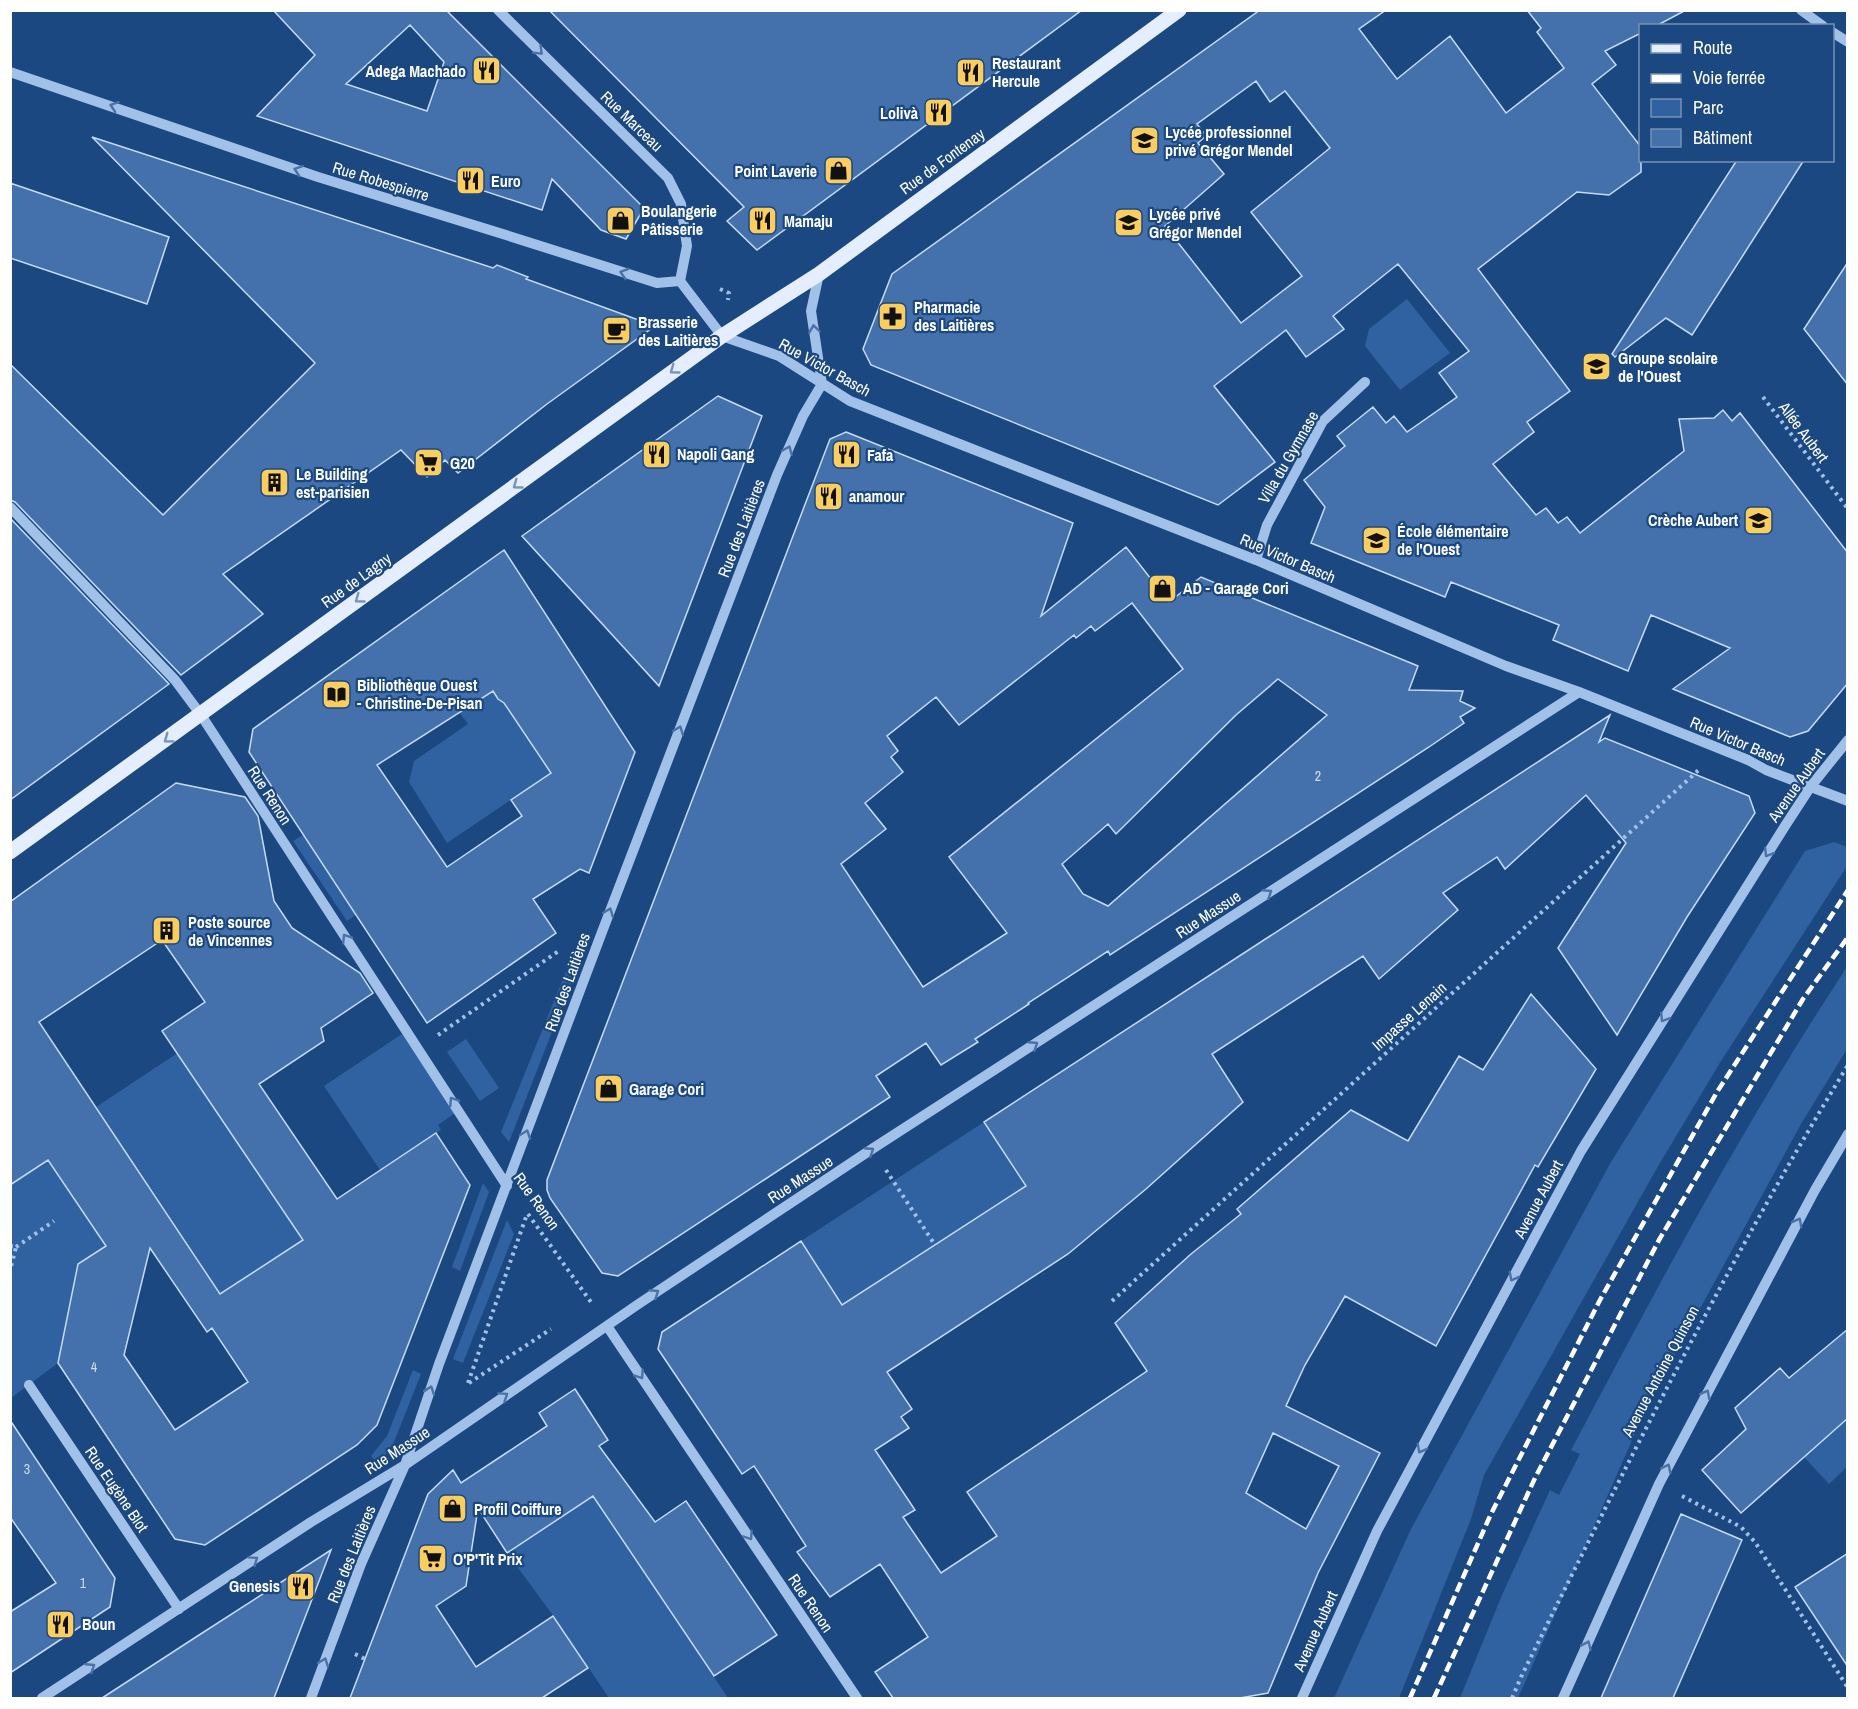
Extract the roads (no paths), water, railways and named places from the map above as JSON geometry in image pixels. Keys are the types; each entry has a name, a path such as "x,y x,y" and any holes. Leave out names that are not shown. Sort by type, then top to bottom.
{"main road":[{"name":"Rue de Fontenay","path":"722,336 819,274 1179,10"},
{"name":"Rue de Lagny","path":"10,852 722,336"}],"street":[{"name":"Rue Marceau","path":"498,10 668,178 681,204 687,246 681,280"},
{"path":"1801,10 1820,24"},
{"path":"1834,33 1848,42"},
{"name":"Rue Robespierre","path":"10,72 318,177 657,284 681,280"},
{"path":"819,274 811,311 822,384"},
{"path":"681,280 722,336"},
{"name":"Rue Victor Basch","path":"722,336 779,356 856,403 1256,560 1506,666 1579,692 1766,770 1845,800"},
{"name":"Villa du Gymnase","path":"1256,560 1267,525 1323,421 1365,382"},
{"name":"Rue des Laitières","path":"310,1698 361,1564 405,1465 439,1364 777,475 802,416 822,384"},
{"name":"Rue Renon","path":"10,507 175,681 201,715 507,1186"},
{"name":"Rue Massue","path":"42,1698 310,1522 405,1465 607,1326 873,1149 1579,692"},
{"name":"Avenue Aubert","path":"1302,1698 1377,1531 1581,1151 1811,786 1848,740"},
{"path":"1563,1698 1659,1484 1815,1190 1848,1134"},
{"name":"Rue Renon","path":"607,1326 857,1698"},
{"name":"Rue Eugène Blot","path":"29,1385 179,1609"}],"railway":[{"path":"1410,1698 1490,1516 1600,1300 1717,1092 1848,890"},
{"path":"1434,1698 1535,1478 1659,1240 1803,999 1848,937"}],"place":[{"name":"Adega Machado","path":"487,71"},
{"name":"Restaurant Hercule","path":"971,72"},
{"name":"Lolivà","path":"939,113"},
{"name":"Lycée professionnel privé Grégor Mendel","path":"1144,141"},
{"name":"Point Laverie","path":"838,171"},
{"name":"Euro","path":"470,181"},
{"name":"Boulangerie Pâtisserie","path":"620,220"},
{"name":"Mamaju","path":"763,221"},
{"name":"Lycée privé Grégor Mendel","path":"1128,223"},
{"name":"Pharmacie des Laitières","path":"893,316"},
{"name":"Brasserie des Laitières","path":"617,331"},
{"name":"Groupe scolaire de l'Ouest","path":"1597,367"},
{"name":"Napoli Gang","path":"656,454"},
{"name":"Fafa","path":"846,455"},
{"name":"G20","path":"429,463"},
{"name":"Le Building est-parisien","path":"275,483"},
{"name":"anamour","path":"828,496"},
{"name":"Crèche Aubert","path":"1759,520"},
{"name":"École élémentaire de l'Ouest","path":"1376,540"},
{"name":"AD - Garage Cori","path":"1162,588"},
{"name":"Bibliothèque Ouest - Christine-De-Pisan","path":"336,694"},
{"name":"Poste source de Vincennes","path":"167,931"},
{"name":"Garage Cori","path":"608,1089"},
{"name":"Profil Coiffure","path":"453,1509"},
{"name":"O'P'Tit Prix","path":"432,1559"},
{"name":"Genesis","path":"301,1586"},
{"name":"Boun","path":"61,1624"}]}
